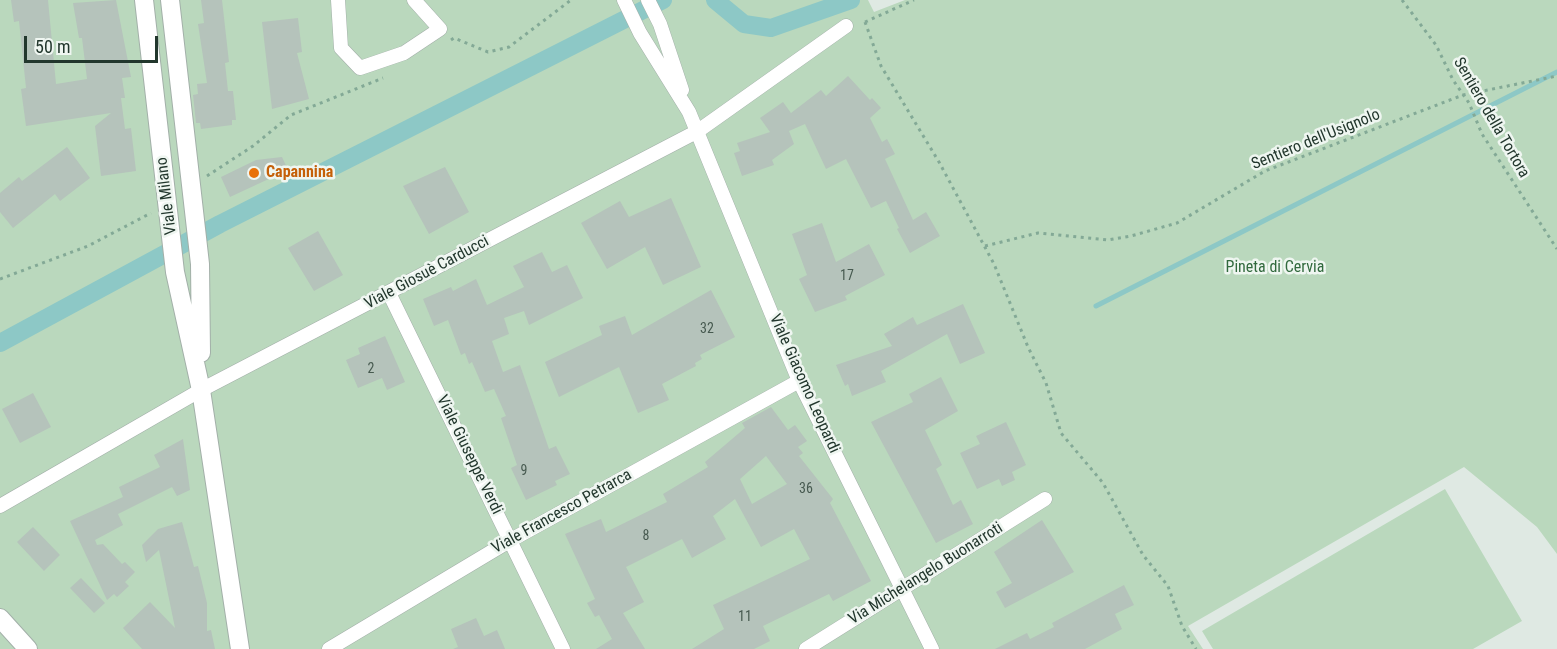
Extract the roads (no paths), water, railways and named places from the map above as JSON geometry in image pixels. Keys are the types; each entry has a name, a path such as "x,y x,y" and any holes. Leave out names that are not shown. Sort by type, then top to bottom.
{"street":[{"name":"Viale Milano","path":"144,0 175,272 201,390 240,649"},
{"name":"Viale Milano","path":"170,0 200,264 201,390"},
{"path":"338,0 341,48 360,68 404,53 440,29 414,0"},
{"name":"Viale Giacomo Leopardi","path":"624,0 639,33 689,112 799,381 932,649"},
{"name":"Viale Giacomo Leopardi","path":"648,0 660,24 689,112"},
{"name":"Viale Giosuè Carducci","path":"0,506 201,390 698,131 846,26"},
{"name":"Viale Giuseppe Verdi","path":"390,292 564,649"},
{"name":"Viale Francesco Petrarca","path":"329,649 510,540 799,381"},
{"name":"Via Michelangelo Buonarroti","path":"806,649 1045,499"},
{"path":"0,618 28,649"}],"waterway":[{"path":"0,343 220,224 663,0"},
{"path":"715,0 744,24 771,28 851,0"},
{"path":"1096,306 1557,72"}],"place":[{"name":"Capannina","path":"254,173"}],"park label":[{"name":"Pineta di Cervia","path":"1275,268"}]}
